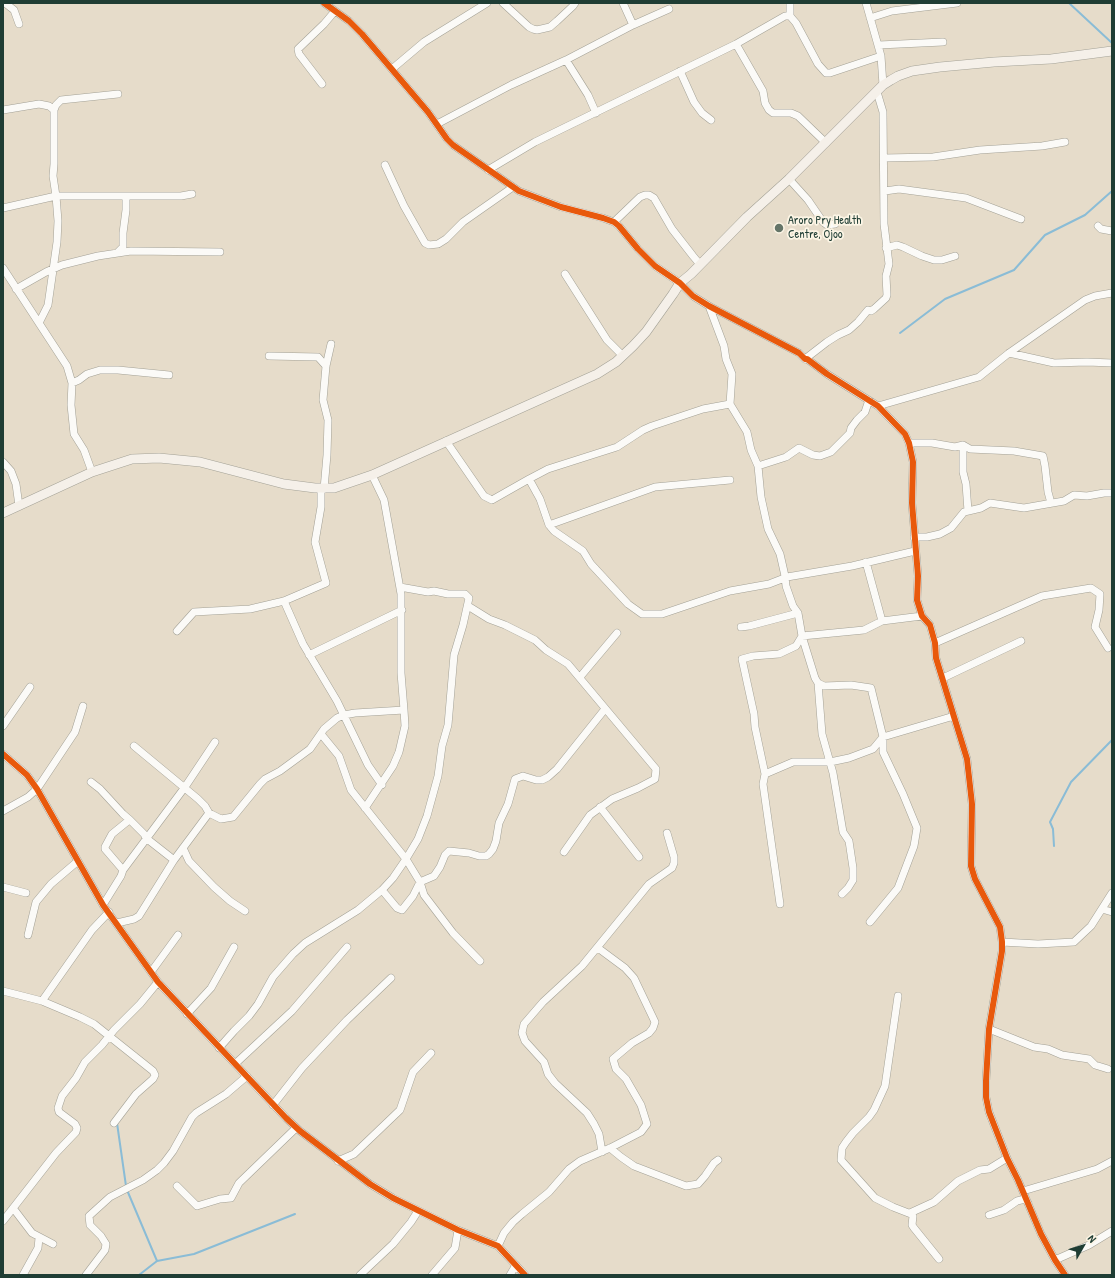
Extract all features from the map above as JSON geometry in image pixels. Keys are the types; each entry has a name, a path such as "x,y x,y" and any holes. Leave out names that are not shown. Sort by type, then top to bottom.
{"main road":[{"path":"3,513 92,472 132,459 159,458 200,462 284,484 323,489 343,486 372,475 597,374 623,356 646,332 680,283 880,89 898,76 912,71 994,62 1051,59 1112,51"}],"street":[{"path":"5,3 14,10 19,24"},
{"path":"324,3 349,20 362,34 453,145 513,187 562,207 614,222 655,266 680,283 693,296 709,306 799,353 827,374 878,406 901,429 909,442 913,462 912,503 918,576 917,600 922,616 930,625 935,642 936,658 967,759 972,804 971,866 975,879 1000,927 1002,942 1002,951 988,1029 986,1097 989,1112 1007,1158 1041,1234 1065,1275"},
{"path":"392,69 424,42 487,3"},
{"path":"503,3 529,27 537,30 550,27 558,21 573,6 574,3"},
{"path":"623,3 633,25"},
{"path":"790,3 790,16 796,23 818,64 826,73 881,56"},
{"path":"805,359 827,342 848,331 857,324 868,310 874,310 886,298 888,288 886,276 889,264 884,224 885,191 883,112 880,89 881,56 866,3"},
{"path":"870,18 892,11 957,3"},
{"path":"437,124 511,85 566,60 633,25 668,9"},
{"path":"322,84 299,54 298,49 335,11"},
{"path":"488,170 535,142 736,44 785,16 790,16"},
{"path":"879,45 943,42"},
{"path":"736,44 763,91 765,104 769,110 773,113 791,113 798,116 826,143"},
{"path":"566,60 588,95 596,113"},
{"path":"680,71 694,102 711,120"},
{"path":"39,323 48,305 58,235 56,196 53,176 54,110 56,105 61,100 118,94"},
{"path":"3,110 39,104 49,106 54,110"},
{"path":"884,158 933,157 980,150 1042,146 1065,142"},
{"path":"386,165 404,206 425,243 429,245 438,244 446,239 463,222 513,187"},
{"path":"789,178 808,200 823,222 827,225 835,224"},
{"path":"885,191 899,189 966,198 1021,219"},
{"path":"3,208 56,196 181,196 192,194"},
{"path":"614,222 640,197 649,195 654,198 672,229 692,256 698,262 702,262"},
{"path":"117,253 123,247 123,222 126,210 126,196"},
{"path":"1098,226 1101,229 1112,231"},
{"path":"886,248 897,245 934,260 955,256"},
{"path":"16,289 62,265 79,260 117,253 131,251 220,252"},
{"path":"3,268 67,366 72,383 71,405 74,434 84,450 92,472"},
{"path":"565,274 607,340 623,356"},
{"path":"878,406 984,375 1009,354 1085,300 1095,296 1112,293"},
{"path":"709,306 724,346 726,359 732,374 730,404 747,432 751,450 758,466 761,497 765,516 770,534 780,554 787,591 793,606 798,613 802,636 815,678 818,683 822,734 830,762 843,832 849,842 853,868 853,880 842,894"},
{"path":"177,631 194,612 250,609 284,601 326,583 315,542 327,455 328,415 323,400 326,366 331,344"},
{"path":"1009,354 1054,363 1112,363"},
{"path":"269,356 318,357 326,366"},
{"path":"72,383 79,380 86,374 100,370 118,370 169,375"},
{"path":"758,466 786,457 799,448 812,455 820,456 831,452 850,433 857,420 865,412 869,400"},
{"path":"446,441 484,496 492,500 529,478 548,469 617,447 643,430 652,426 703,409 730,404"},
{"path":"909,442 932,443 955,447 963,445 970,449 1014,451 1043,456 1051,503"},
{"path":"963,445 963,472 966,484 968,511"},
{"path":"3,462 10,471 16,484 19,506"},
{"path":"365,808 382,785 393,766 399,752 405,726 401,673 402,610 400,587 393,556 390,528 384,500 372,475"},
{"path":"529,478 540,499 549,525 554,531 583,551 591,564 628,604 642,614 662,614 730,591 769,584 785,578 852,566 915,551"},
{"path":"549,525 655,487 730,480"},
{"path":"914,537 927,537 940,534 951,528 963,514 968,511 981,508 990,503 1024,508 1064,501 1074,495 1087,496 1112,493"},
{"path":"866,562 882,621"},
{"path":"220,1048 249,1016 261,999 273,977 293,954 305,943 358,910 382,890 393,878 418,839 427,816 438,776 442,746 448,725 454,655 470,598 466,594 448,594 434,590 428,592 400,587"},
{"path":"935,642 1042,596 1091,588 1100,594 1099,610 1095,627 1108,648"},
{"path":"284,601 309,655 344,715 368,765 382,785"},
{"path":"468,606 489,619 504,624 535,640 546,650 568,664 656,769 655,779 612,799 590,815 564,852"},
{"path":"309,655 402,610"},
{"path":"741,627 798,613"},
{"path":"802,636 864,630 882,621 922,616"},
{"path":"580,677 617,633"},
{"path":"780,904 763,784 765,774 742,659 753,656 779,654 796,646 802,636"},
{"path":"942,678 1021,641"},
{"path":"818,683 824,686 851,685 870,688 883,737 883,752 917,828 914,846 898,888 870,922"},
{"path":"3,726 30,687"},
{"path":"3,811 28,797 37,789 75,732 83,706"},
{"path":"382,890 397,908 402,910 413,896 420,882 434,876 440,868 445,855 449,851 469,853 479,856 486,856 489,854 496,841 500,823 508,804 515,779 523,776 536,780 542,780 548,777 557,769 605,709"},
{"path":"134,746 158,767 185,787 205,806 210,813 221,819 233,817 260,784 310,749 324,729 337,718 355,713 404,710"},
{"path":"765,774 793,762 830,762 849,758 873,749 883,737 954,716"},
{"path":"321,734 339,756 351,790 406,859 420,882 424,895 453,933 480,961"},
{"path":"103,905 121,876 123,870 185,787 215,742"},
{"path":"3,754 27,775 37,789 103,905 158,982 296,1128 338,1161 370,1184 393,1198 458,1230 498,1246 526,1275"},
{"path":"92,782 144,834 146,838 174,860"},
{"path":"600,808 639,857"},
{"path":"116,922 134,919 138,916 174,860 210,813"},
{"path":"123,870 105,849 112,834 130,820"},
{"path":"602,1152 599,1134 587,1113 555,1083 548,1074 544,1062 525,1041 522,1033 524,1024 542,1002 582,966 649,884 672,868 674,857 668,833"},
{"path":"183,848 188,861 230,902 245,912"},
{"path":"28,935 36,902 51,884 78,861"},
{"path":"3,887 26,894"},
{"path":"1002,942 1071,943 1077,940 1091,926 1112,893"},
{"path":"1102,909 1112,912"},
{"path":"42,1001 92,930 109,912"},
{"path":"151,972 178,935"},
{"path":"187,1014 211,988 234,947"},
{"path":"235,1064 292,1011 347,947"},
{"path":"498,1246 504,1233 513,1222 549,1192 580,1160 602,1152 641,1132 647,1124 641,1105 626,1079 616,1069 613,1059 632,1042 649,1032 653,1028 655,1022 634,978 625,968 598,948"},
{"path":"273,1105 302,1068 347,1020 391,978"},
{"path":"3,1221 56,1153 76,1132 77,1128 75,1124 59,1112 58,1108 59,1102 76,1078 84,1062 140,1004 158,982"},
{"path":"3,991 42,1001 94,1024 150,1068 155,1075 136,1094 114,1123"},
{"path":"898,996 885,1086 874,1110 853,1133 842,1148 841,1160 875,1198 911,1215"},
{"path":"988,1029 1034,1047 1048,1049 1062,1055 1089,1059 1095,1066 1108,1069"},
{"path":"338,1161 354,1154 400,1110 413,1072 431,1053"},
{"path":"86,1275 105,1250 106,1244 101,1236 90,1225 89,1216 110,1197 143,1180 157,1170 173,1151 192,1117 226,1094 247,1076"},
{"path":"177,1186 197,1206 220,1199 231,1198 239,1183 296,1128"},
{"path":"610,1148 620,1158 634,1166 686,1186 698,1184 718,1160"},
{"path":"911,1215 918,1208 934,1202 958,1181 980,1170 989,1168 1007,1158"},
{"path":"1023,1191 1097,1169 1112,1161"},
{"path":"989,1214 1004,1210 1017,1201 1025,1199 1028,1203"},
{"path":"13,1208 28,1229 39,1238 53,1244"},
{"path":"360,1275 393,1244 418,1211"},
{"path":"911,1215 912,1225 939,1259"},
{"path":"432,1275 455,1248 458,1230"},
{"path":"1055,1260 1089,1245 1112,1231"},
{"path":"24,1275 38,1248 39,1238"},
{"path":"510,1275 516,1265"}],"waterway":[{"path":"1069,3 1112,43"},
{"path":"900,333 945,299 1014,270 1045,235 1085,215 1112,191"},
{"path":"1054,846 1053,829 1050,822 1071,782 1112,740"},
{"path":"117,1123 126,1186"},
{"path":"127,1190 157,1261"},
{"path":"139,1275 157,1261 194,1254 295,1214"}],"cycle path":[{"path":"324,3 349,21 362,34 428,112 453,145 519,191 561,207 614,222 655,266 680,283 693,296 709,306 799,353 827,374 878,406 905,434 909,443 913,462 912,503 918,576 917,600 922,616 930,625 935,643 936,658 967,759 972,804 971,866 975,879 1000,927 1002,942 1002,951 989,1029 986,1097 989,1112 1007,1158 1041,1234 1065,1275"},
{"path":"3,754 27,775 37,789 103,905 158,982 286,1118 300,1131 370,1184 393,1198 458,1230 498,1246 525,1275"}],"place":[{"name":"Aroro Pry Health Centre, Ojoo","path":"779,228"}]}
